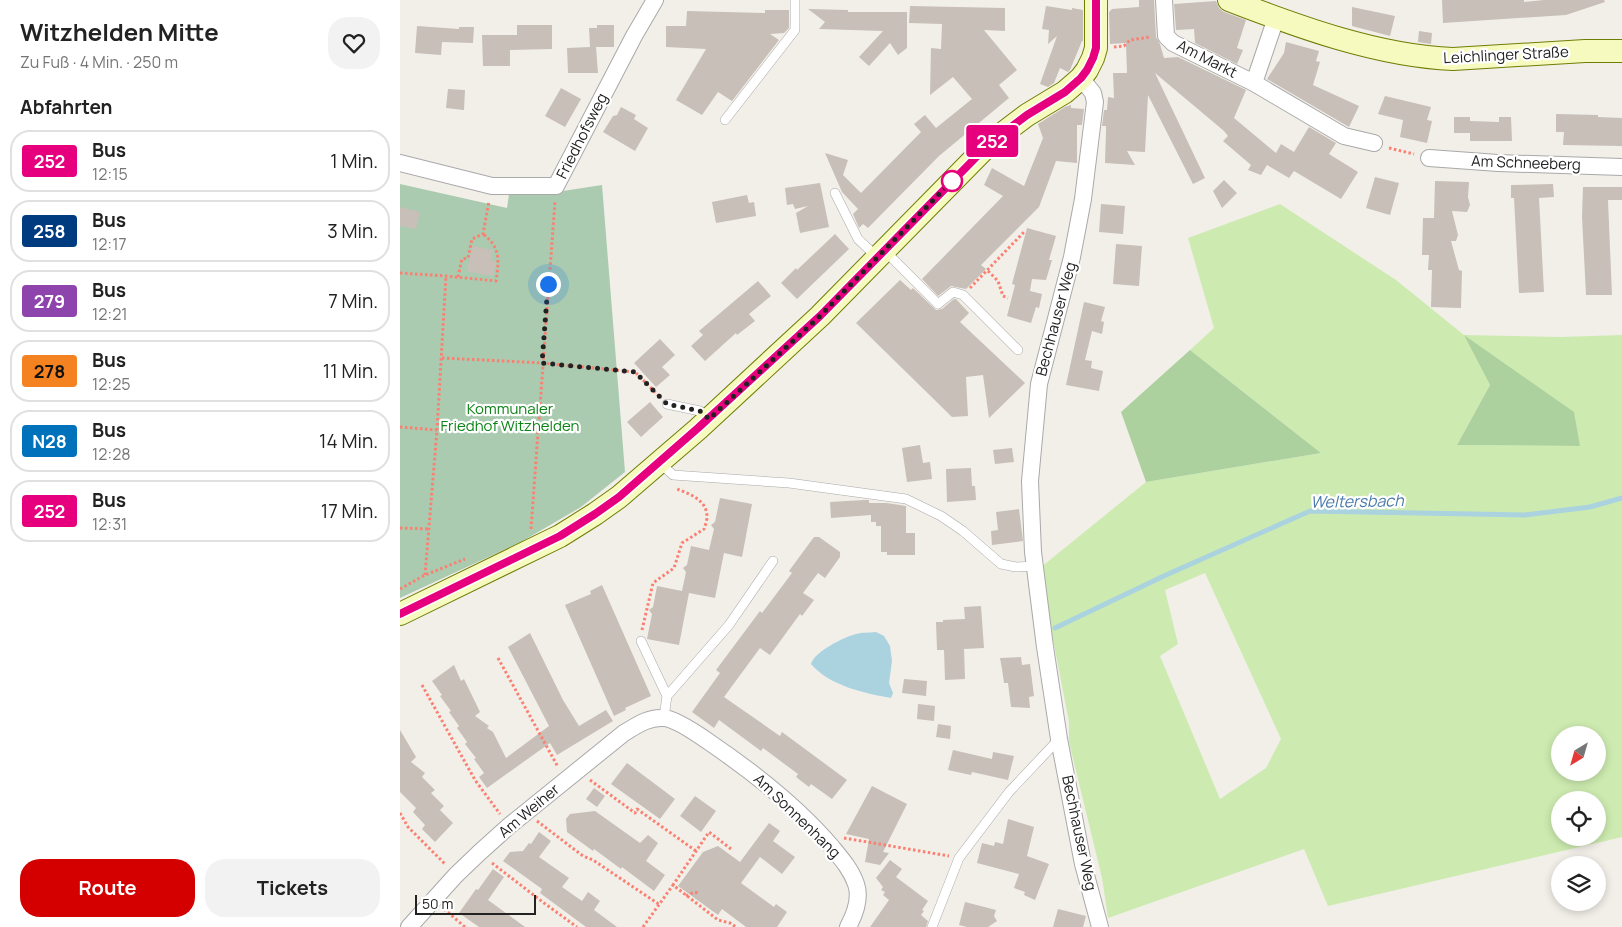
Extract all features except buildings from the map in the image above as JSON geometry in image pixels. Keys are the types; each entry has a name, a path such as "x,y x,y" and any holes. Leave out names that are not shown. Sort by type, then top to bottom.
{"main road":[{"path":"400,614 560,536 595,514 619,497 709,419 820,316 990,143 1027,115 1065,92 1081,78 1093,58 1096,48 1096,0"},
{"path":"1229,0 1276,18"},
{"name":"Leichlinger Straße","path":"1276,18 1336,37 1387,50 1436,58 1453,59 1585,51 1622,51"}],"street":[{"name":"Friedhofsweg","path":"400,163 492,186 556,186 634,36 655,0"},
{"name":"Am Markt","path":"1164,0 1166,36 1173,43 1254,83 1344,136 1374,143"},
{"name":"Am Markt","path":"1254,83 1276,18"},
{"name":"Bechhauser Weg","path":"1081,78 1092,93 1095,102 1084,191 1072,257 1039,384 1030,481 1032,552 1059,739 1083,864 1100,927"},
{"name":"Am Schneeberg","path":"1429,158 1498,163 1622,167"},
{"name":"Am Weiher","path":"409,927 456,875 509,826 624,733 645,721 664,717"},
{"name":"Am Sonnenhang","path":"664,717 691,729 739,762 774,790 820,834 844,862 856,883 858,900 848,927"}],"lane":[{"path":"725,120 795,30 795,0"},
{"path":"835,194 858,239 882,254 938,304 953,292 963,295 1018,350"},
{"path":"667,404 700,411 709,419"},
{"path":"659,462 673,474 789,483 906,499 941,516 963,531 1002,564 1016,567 1035,566"},
{"path":"667,696 730,625 773,561"},
{"path":"641,641 667,696 664,717"},
{"path":"932,927 960,858 1009,792 1059,739"}],"path":[{"path":"1124,46 1130,40 1166,36"},
{"path":"1374,143 1429,158"},
{"path":"483,234 492,186"},
{"path":"527,534 532,527 542,363 556,186"},
{"path":"963,295 988,271 1025,230"},
{"path":"458,277 462,258 468,258 472,239 483,234"},
{"path":"400,273 496,281 499,264 497,250 492,240 483,234"},
{"path":"988,271 998,281 1003,296 1008,298"},
{"path":"425,575 437,430 446,276"},
{"path":"442,358 542,363 635,372 667,404"},
{"path":"400,427 437,430"},
{"path":"641,641 642,625 653,583 674,568 682,543 704,529 707,518 702,503 695,496 674,488"},
{"path":"400,528 429,529"},
{"path":"400,589 425,575 468,558"},
{"path":"498,658 571,776 635,813 637,809 696,851"},
{"path":"422,685 475,780 509,826"},
{"path":"400,813 408,827 456,875"},
{"path":"526,813 584,856 593,860 660,906"},
{"path":"643,927 660,906 708,832 731,849"},
{"path":"820,834 960,858"},
{"path":"480,853 577,927"},
{"path":"673,885 718,920 730,923 736,927"},
{"path":"686,896 694,892 700,894"},
{"path":"433,900 465,927"}],"green space":[{"name":"Kommunaler Friedhof Witzhelden","path":"400,184 507,208 509,194 563,191 602,185 625,472 581,507 521,542 400,598"},
{"path":"1280,204 1396,280 1464,335 1560,337 1622,335 1622,837 1606,841 1606,791 1551,791 1551,846 1584,846 1328,906 1304,849 1108,918 1102,878 1069,742 1069,722 1040,568 1146,482 1321,453 1190,350 1214,328 1188,238","holes":["1465,336 1580,446 1457,445 1490,385","1205,573 1281,739 1266,768 1220,799 1160,656 1178,644 1165,590"]},
{"path":"1464,335 1574,412 1580,446 1457,445 1490,385"},
{"path":"1190,350 1321,453 1146,482 1121,412"}],"water":[{"path":"876,632 884,636 890,646 892,661 889,683 893,693 891,698 859,691 838,683 819,672 811,664 813,659 823,650 837,642 858,633"}],"waterway":[{"name":"Weltersbach","path":"1055,628 1166,575 1310,511 1525,515 1590,507 1622,498"}],"bus line":[{"name":"252","path":"400,614 560,536 619,497 698,428 820,316 990,143 1027,115 1065,92 1081,78 1093,58 1096,48 1096,0"}],"route":[{"path":"548,284 542,363 635,372 667,404 700,411 709,419 820,316 954,179 952,181"}]}
